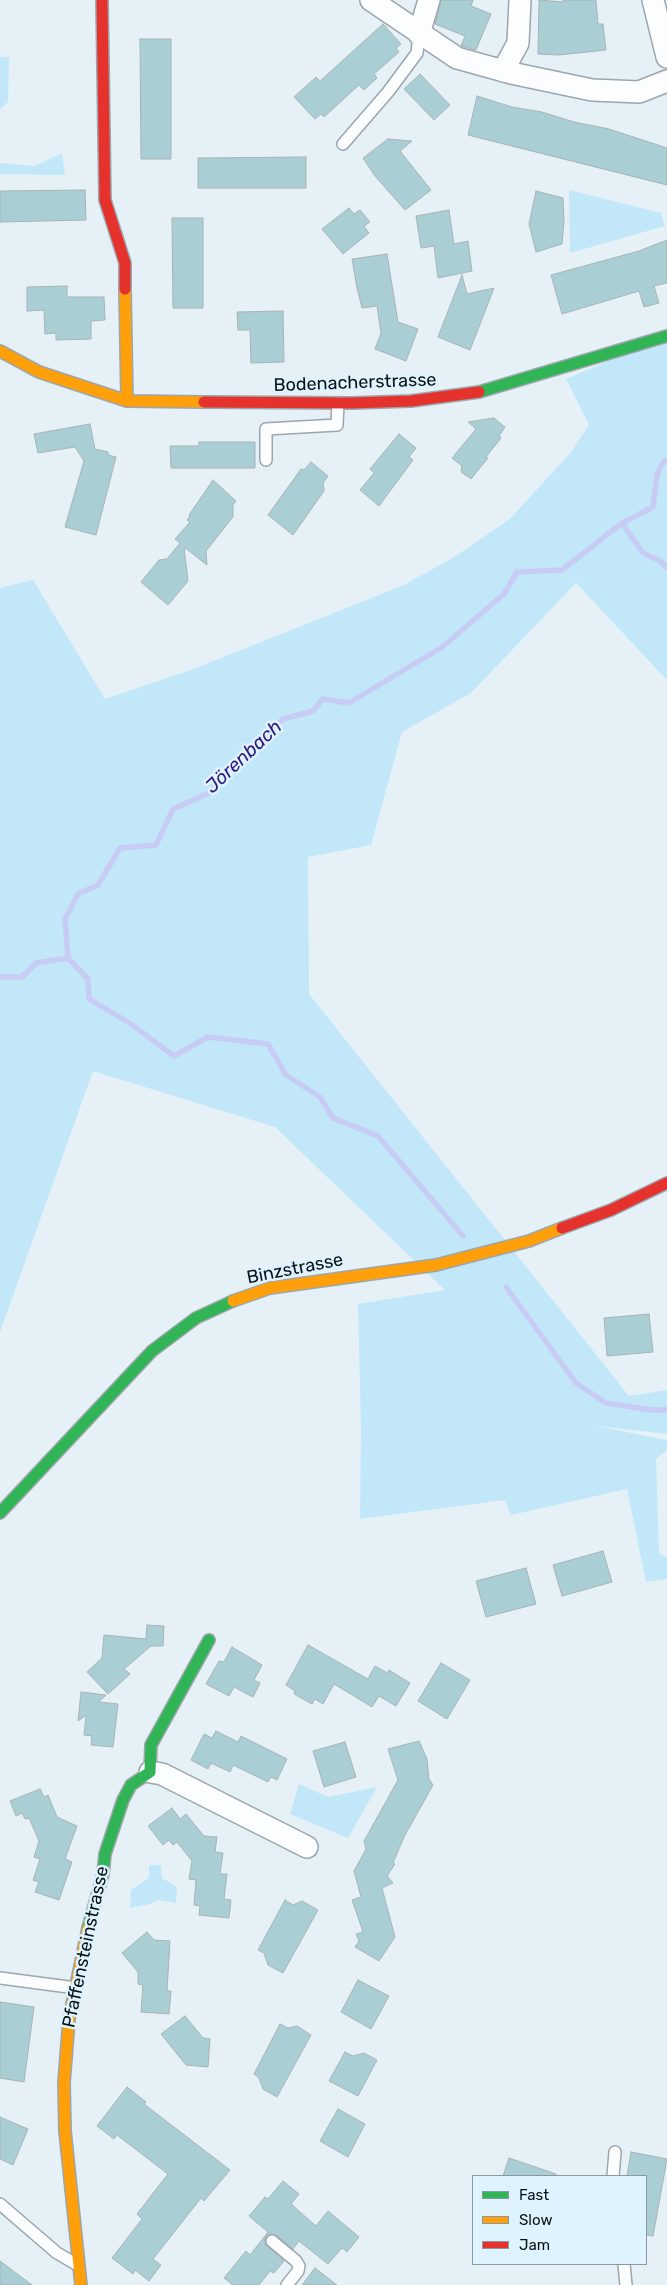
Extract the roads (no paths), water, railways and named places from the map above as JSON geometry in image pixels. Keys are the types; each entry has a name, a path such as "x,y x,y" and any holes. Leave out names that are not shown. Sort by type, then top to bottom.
{"street":[{"path":"102,0 105,200 125,263 127,402"},
{"path":"371,0 457,58 503,71 592,90 639,92 667,81"},
{"path":"420,34 430,0"},
{"path":"503,71 518,43 520,0"},
{"path":"654,0 667,57"},
{"name":"Bodenacherstrasse","path":"0,351 39,372 127,402 338,403 411,401 481,392 667,336"},
{"name":"Binzstrasse","path":"0,1513 152,1351 188,1323 219,1306 270,1288 436,1265 529,1240 611,1210 667,1183"},
{"path":"209,1640 151,1746 150,1772 162,1774 307,1847"},
{"name":"Pfaffensteinstrasse","path":"81,2285 65,2131 64,2084 69,2019 103,1874 104,1854 123,1800 131,1785 150,1772"}],"lane":[{"path":"343,144 388,92 416,53 420,34"},
{"path":"266,460 266,430 337,425 338,403"},
{"path":"0,1978 76,1988"},
{"path":"613,2175 615,2152"},
{"path":"0,2204 57,2253 79,2266"},
{"path":"272,2241 296,2260 299,2266 298,2271 287,2285"},
{"path":"624,2265 626,2285"}],"waterway":[{"name":"Jörenbach","path":"0,977 22,977 36,963 68,958 65,919 78,894 98,885 120,848 156,845 173,809 211,792 220,775 283,719 313,711 323,699 349,703 441,648 504,594 517,572 562,570 622,523 653,507 657,474 664,461 667,461"},
{"path":"622,523 643,553 660,561 667,568"},
{"path":"68,958 88,979 89,999 128,1022 174,1056 208,1037 268,1044 286,1075 320,1097 333,1118 378,1136 463,1236"},
{"path":"506,1287 576,1383 606,1403 651,1410 667,1410"}]}
